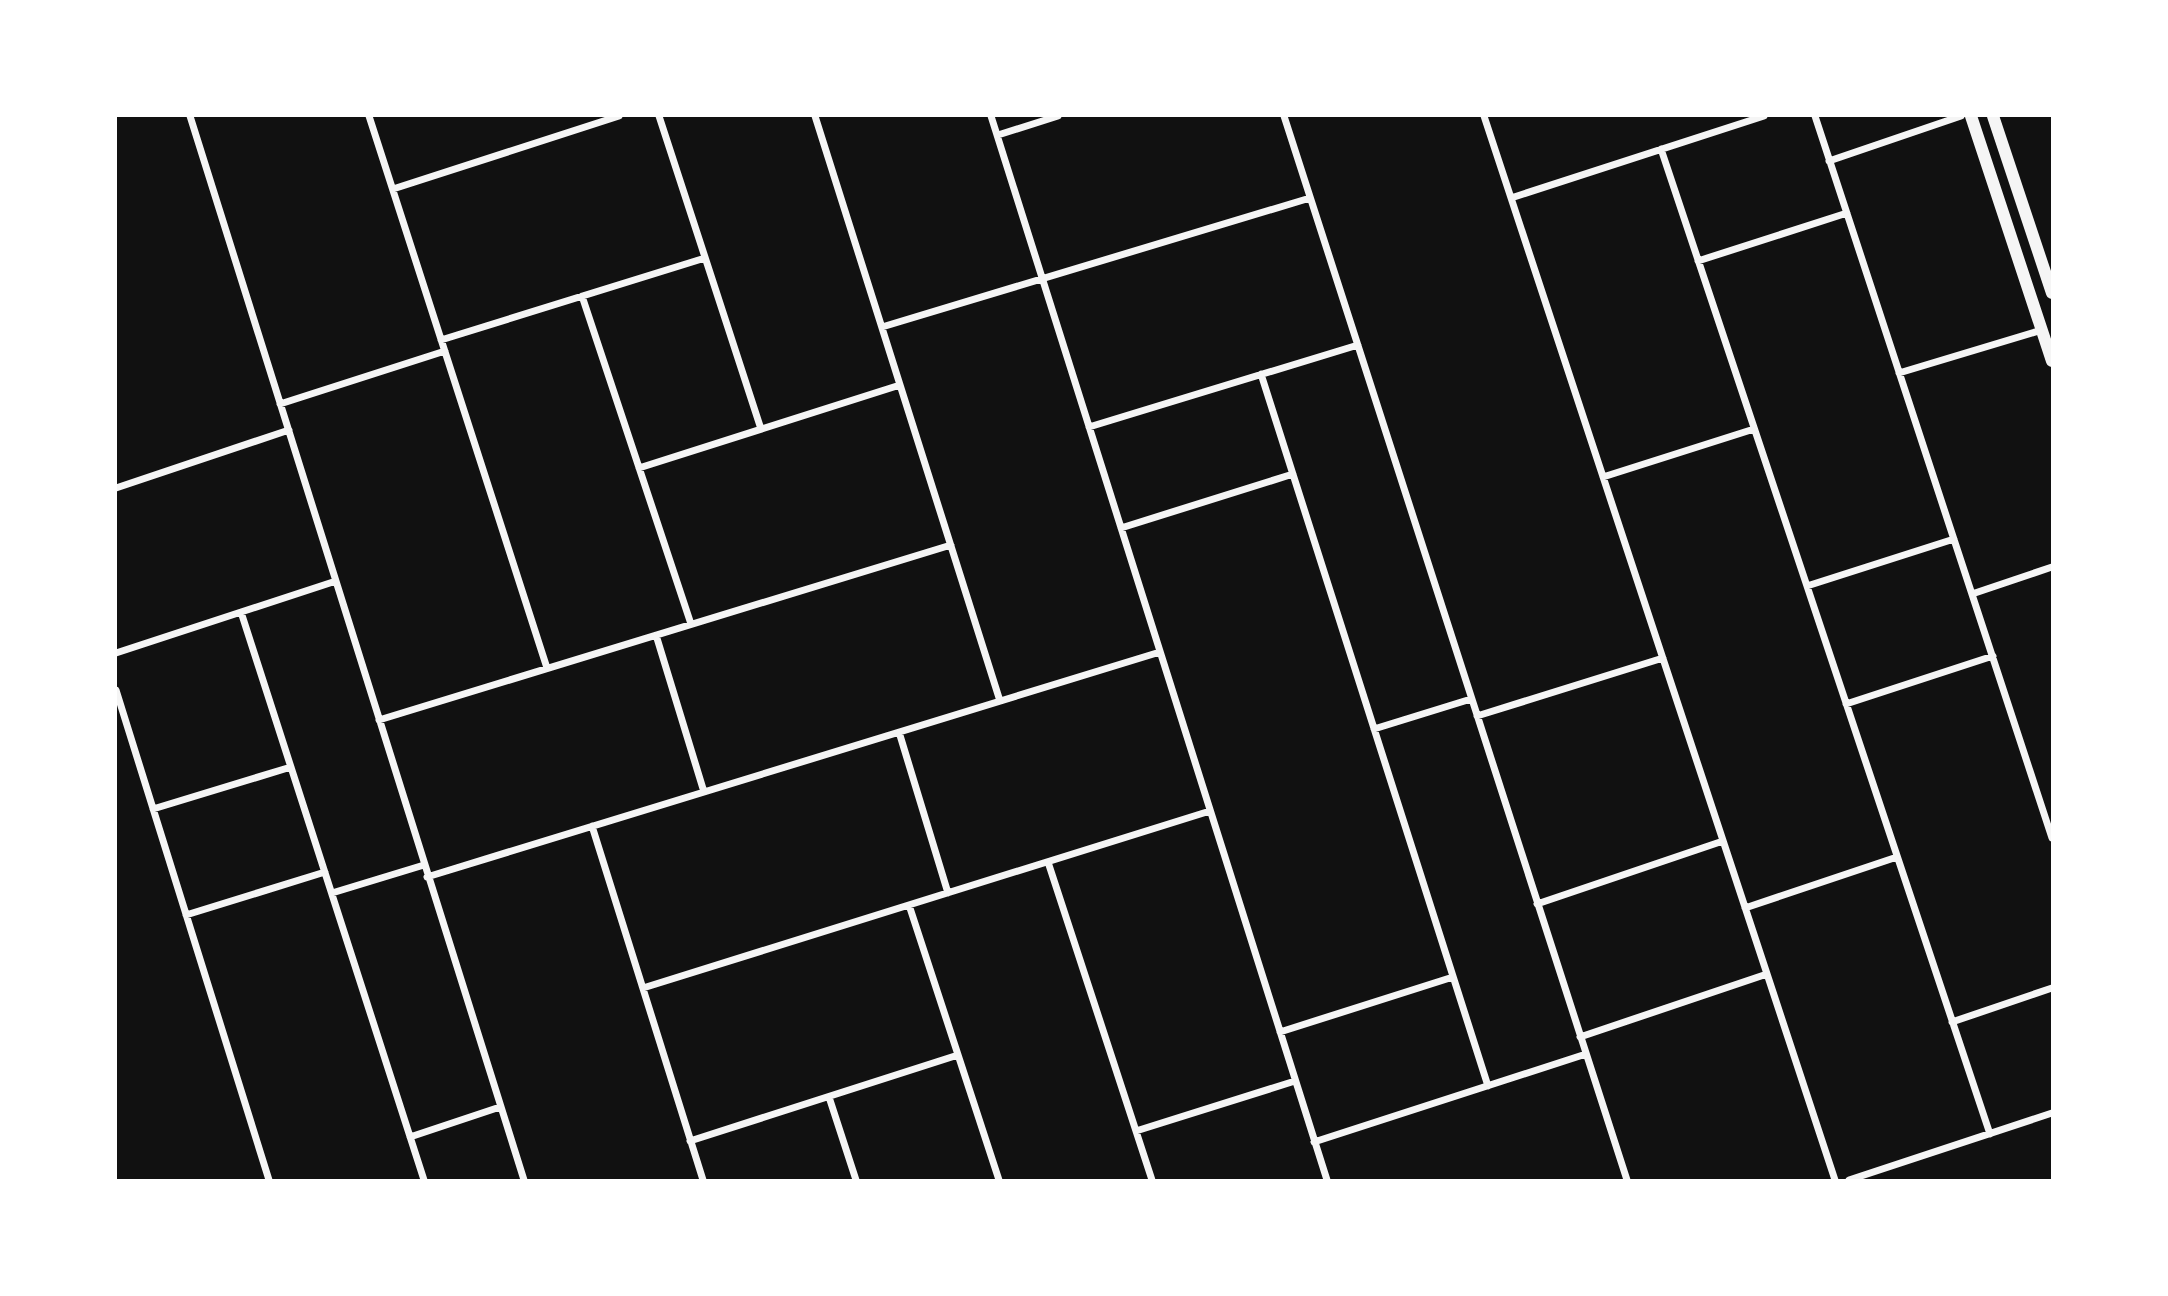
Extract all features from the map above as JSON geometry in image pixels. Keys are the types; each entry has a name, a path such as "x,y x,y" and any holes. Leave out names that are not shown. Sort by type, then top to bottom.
{"street":[{"path":"190,116 524,1181"},
{"path":"369,116 547,668"},
{"path":"393,188 619,116"},
{"path":"659,116 761,429"},
{"path":"815,116 1000,702"},
{"path":"991,116 1327,1181"},
{"path":"998,135 1058,116"},
{"path":"1284,116 1627,1181"},
{"path":"1484,116 1835,1181"},
{"path":"1511,198 1765,116"},
{"path":"1815,116 2053,838"},
{"path":"1829,160 1961,116"},
{"path":"1972,116 2053,361"},
{"path":"1993,116 2053,293"},
{"path":"1661,149 1990,1134"},
{"path":"882,327 1310,198"},
{"path":"1698,261 1847,213"},
{"path":"442,340 705,258"},
{"path":"582,296 691,624"},
{"path":"1899,373 2042,330"},
{"path":"1089,427 1358,345"},
{"path":"281,404 445,351"},
{"path":"1262,374 1488,1086"},
{"path":"639,468 900,385"},
{"path":"1603,477 1754,429"},
{"path":"116,488 289,430"},
{"path":"1121,528 1293,474"},
{"path":"1807,586 1954,539"},
{"path":"379,720 951,545"},
{"path":"1972,594 2053,567"},
{"path":"116,653 336,581"},
{"path":"242,612 424,1181"},
{"path":"656,635 704,792"},
{"path":"427,877 1160,652"},
{"path":"1846,704 1993,656"},
{"path":"1476,716 1663,658"},
{"path":"116,690 270,1181"},
{"path":"1374,729 1471,699"},
{"path":"899,732 948,893"},
{"path":"153,809 291,767"},
{"path":"2043,810 2053,807"},
{"path":"643,988 1210,811"},
{"path":"592,826 703,1181"},
{"path":"1537,904 1723,841"},
{"path":"1745,908 1897,857"},
{"path":"1048,862 1152,1181"},
{"path":"332,894 424,865"},
{"path":"186,915 325,872"},
{"path":"909,905 999,1181"},
{"path":"1580,1037 1767,974"},
{"path":"1280,1032 1453,977"},
{"path":"1952,1022 2053,988"},
{"path":"1314,1142 1586,1054"},
{"path":"691,1141 958,1055"},
{"path":"1136,1131 1296,1081"},
{"path":"829,1097 856,1181"},
{"path":"410,1137 500,1107"},
{"path":"1849,1181 2053,1113"}]}
